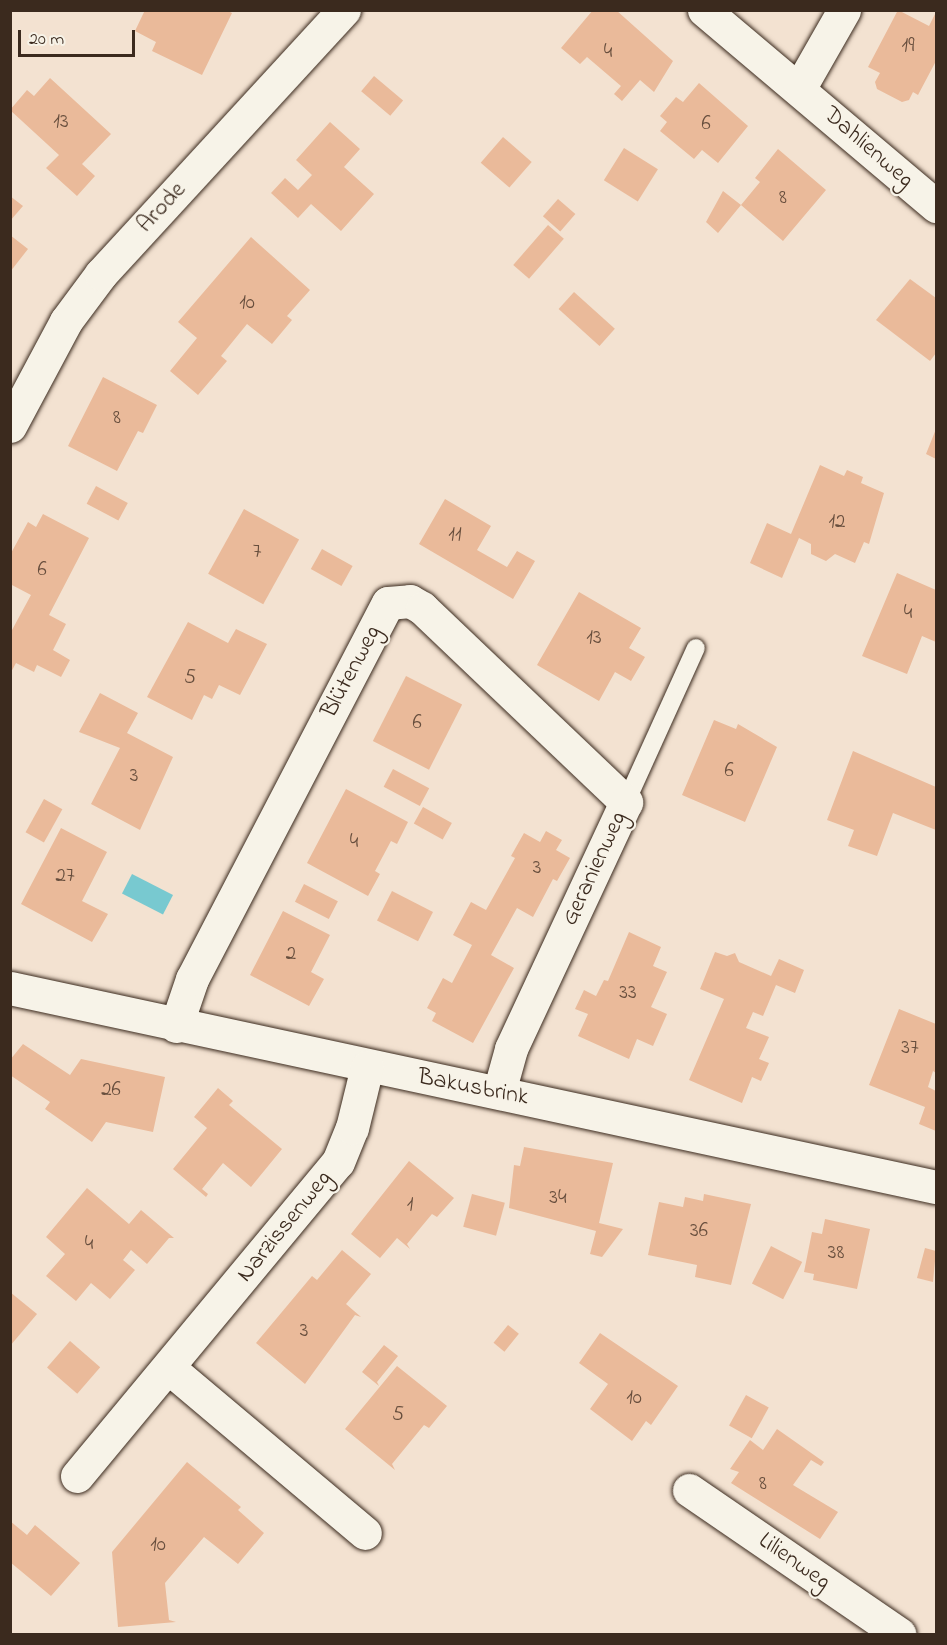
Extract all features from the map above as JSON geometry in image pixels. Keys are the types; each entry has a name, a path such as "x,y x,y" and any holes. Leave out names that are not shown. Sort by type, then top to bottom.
{"street":[{"name":"Dahlienweg","path":"704,10 936,206"},
{"name":"Dahlienweg","path":"799,89 844,10"},
{"name":"Arode","path":"10,426 66,321 101,274 341,11"},
{"name":"Blütenweg","path":"176,1026 192,979 388,603 410,601 422,608 626,802"},
{"name":"Geranienweg","path":"499,1092 511,1049 626,802"},
{"name":"Bakusbrink","path":"10,988 176,1026 367,1067 499,1092 936,1187"},
{"name":"Narzissenweg","path":"76,1476 170,1368 339,1162 352,1128 367,1067"},
{"path":"170,1368 365,1533"},
{"name":"Lilienweg","path":"689,1490 899,1635"}],"lane":[{"name":"Geranienweg","path":"626,802 696,648"}],"water":[{"path":"132,874 173,895 163,914 122,894"}],"building":[{"path":"145,10 226,10 232,13 202,75 152,51 156,42 135,31"},
{"path":"593,10 616,10 673,61 654,92 640,80 622,101 614,94 621,86 587,57 580,64 561,48"},
{"path":"898,10 929,26 936,12 936,61 918,95 913,92 909,100 902,102 877,89 875,82 880,73 868,67"},
{"path":"374,76 403,100 390,116 361,91"},
{"path":"50,78 111,134 82,164 95,176 77,196 46,168 59,155 10,110 27,90 34,96"},
{"path":"699,83 748,126 718,163 702,150 694,159 660,131 667,122 660,116 676,97 683,102"},
{"path":"330,122 360,149 344,167 374,194 341,231 311,204 298,218 271,193 285,178 298,190 312,175 296,160"},
{"path":"503,137 532,162 509,188 481,163"},
{"path":"624,148 658,169 638,201 604,180"},
{"path":"778,149 826,190 783,241 741,205 760,182 755,178"},
{"path":"723,191 741,205 718,233 706,222"},
{"path":"10,196 23,206 10,221"},
{"path":"558,199 575,214 560,231 543,216"},
{"path":"548,225 564,239 529,279 513,265"},
{"path":"10,235 28,249 10,272"},
{"path":"251,237 310,290 287,316 292,320 272,344 247,324 221,356 227,361 198,395 170,371 197,338 178,322"},
{"path":"910,279 936,298 936,353 930,361 876,320"},
{"path":"574,292 615,329 599,346 559,309"},
{"path":"103,377 157,405 143,433 138,431 117,471 68,446"},
{"path":"936,429 936,459 926,454"},
{"path":"820,465 844,476 847,470 863,477 861,483 884,493 869,544 864,542 855,563 835,554 826,561 811,554 811,544 799,538 782,578 750,563 767,523 791,534"},
{"path":"96,486 128,503 118,521 87,504"},
{"path":"445,499 491,526 477,550 507,567 517,551 535,561 513,599 419,544"},
{"path":"244,509 299,540 263,604 208,574"},
{"path":"43,514 89,538 49,615 66,624 53,650 70,660 61,677 37,665 34,672 16,663 10,674 12,630 31,595 10,584 10,555 28,522 36,527"},
{"path":"322,549 353,566 341,586 311,569"},
{"path":"897,573 936,590 936,642 922,636 907,674 862,656"},
{"path":"579,592 641,628 629,648 645,657 631,681 615,672 599,701 537,665"},
{"path":"188,622 228,643 236,629 267,644 240,695 219,685 212,699 204,695 192,720 147,697"},
{"path":"406,676 462,705 429,770 373,741"},
{"path":"100,693 138,713 127,733 173,757 140,830 91,804 120,748 79,732"},
{"path":"714,720 736,729 738,724 777,747 745,822 682,795"},
{"path":"853,751 936,787 936,830 893,813 877,856 848,846 854,830 827,820"},
{"path":"393,769 429,788 420,806 384,787"},
{"path":"346,789 408,822 397,844 391,841 375,871 380,874 368,896 307,863"},
{"path":"44,799 62,809 44,842 26,832"},
{"path":"423,807 452,823 443,840 414,824"},
{"path":"61,828 107,852 82,901 108,914 92,942 21,904"},
{"path":"546,831 562,840 556,850 570,858 557,881 553,879 533,917 517,908 491,955 514,968 473,1043 432,1021 436,1013 427,1008 443,978 452,983 472,945 453,935 471,902 486,910 515,858 511,856 524,833 540,842"},
{"path":"304,884 338,901 329,919 295,902"},
{"path":"392,891 433,912 418,941 377,920"},
{"path":"283,911 330,935 311,972 324,979 309,1006 250,975"},
{"path":"629,932 661,947 653,966 667,972 651,1007 667,1014 653,1046 637,1039 629,1059 578,1036 588,1014 575,1009 584,990 596,996 604,980 608,981"},
{"path":"715,952 727,956 735,953 739,962 771,976 779,959 804,970 795,993 776,985 763,1016 753,1012 746,1028 769,1037 759,1059 769,1063 761,1081 752,1077 742,1103 689,1080 724,999 700,989"},
{"path":"899,1009 936,1024 936,1073 933,1071 928,1087 936,1091 936,1131 919,1124 925,1107 869,1085"},
{"path":"23,1044 70,1075 81,1059 165,1077 153,1132 106,1122 92,1142 45,1109 50,1102 10,1075 10,1060"},
{"path":"218,1088 233,1101 229,1105 282,1149 251,1187 223,1163 202,1189 208,1194 206,1197 173,1169 207,1128 194,1117"},
{"path":"524,1147 613,1163 599,1223 623,1229 602,1257 590,1254 596,1231 509,1208 514,1165 520,1166"},
{"path":"409,1161 454,1198 437,1217 432,1214 407,1244 410,1249 397,1238 380,1258 351,1234"},
{"path":"87,1188 129,1224 141,1210 174,1238 169,1238 147,1264 131,1250 123,1260 135,1270 110,1299 91,1283 76,1301 46,1276 65,1254 46,1237"},
{"path":"472,1194 505,1203 496,1236 463,1227"},
{"path":"704,1194 751,1204 731,1285 695,1277 697,1265 648,1255 659,1202 683,1207 685,1197 703,1201"},
{"path":"825,1219 870,1229 857,1289 813,1280 814,1274 804,1272 812,1232 822,1234"},
{"path":"771,1246 802,1262 783,1299 752,1283"},
{"path":"925,1248 936,1251 933,1282 917,1278"},
{"path":"342,1250 371,1274 346,1304 361,1317 355,1315 305,1384 256,1343 312,1276 317,1280"},
{"path":"10,1292 37,1314 10,1346"},
{"path":"508,1325 519,1334 504,1352 494,1343"},
{"path":"600,1333 678,1386 651,1425 646,1421 632,1441 590,1409 608,1384 579,1363"},
{"path":"70,1341 100,1367 77,1394 47,1367"},
{"path":"384,1345 398,1356 377,1382 379,1386 362,1372"},
{"path":"397,1366 447,1406 429,1428 424,1425 392,1464 395,1470 345,1429"},
{"path":"746,1395 769,1408 752,1438 729,1426"},
{"path":"777,1429 824,1462 821,1466 811,1460 793,1485 838,1512 820,1539 731,1483 739,1472 730,1469 750,1440 763,1450"},
{"path":"187,1462 241,1507 238,1510 264,1533 238,1564 204,1537 165,1583 169,1620 176,1622 118,1627 112,1552"},
{"path":"10,1521 27,1535 35,1525 80,1563 51,1596 10,1562"}]}
